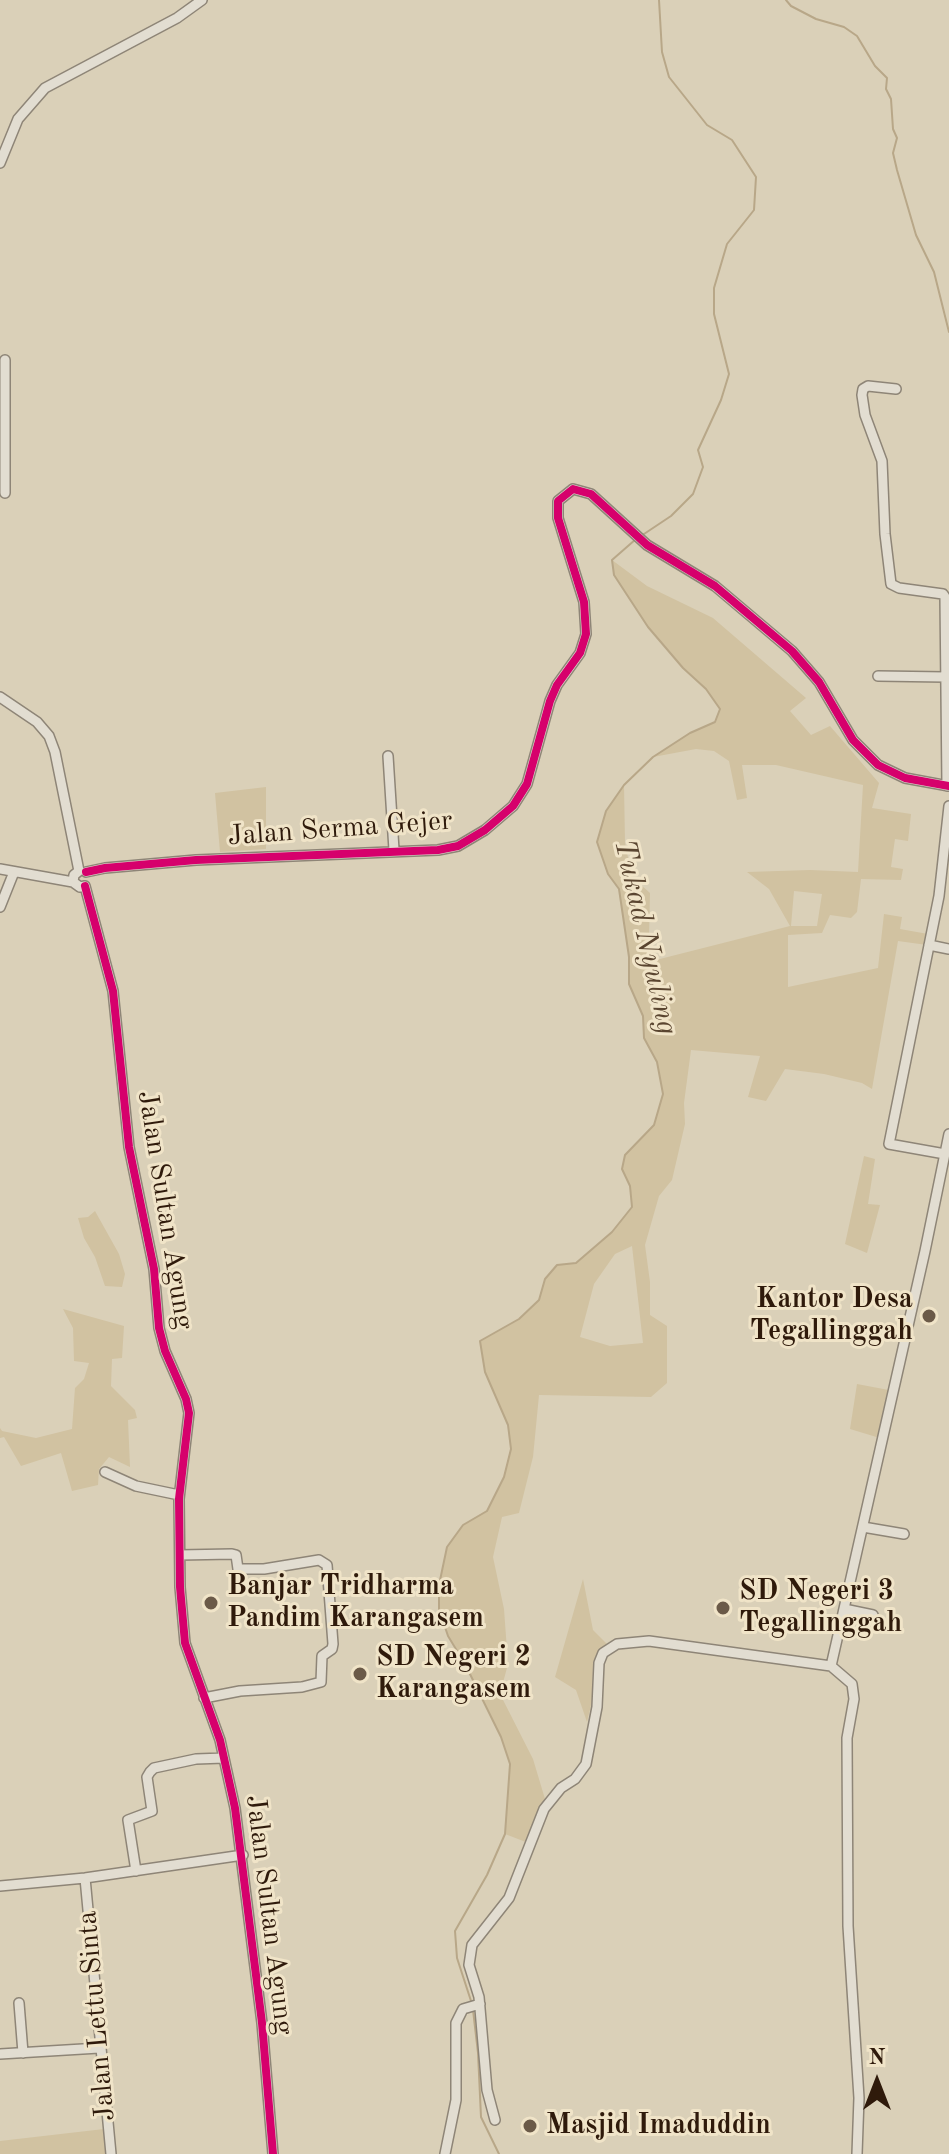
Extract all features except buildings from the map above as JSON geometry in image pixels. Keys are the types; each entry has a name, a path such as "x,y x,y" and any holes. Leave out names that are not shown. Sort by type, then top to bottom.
{"street":[{"path":"0,163 4,142 26,107 45,88 177,18 202,0"},
{"path":"5,493 2,460 6,360"},
{"path":"896,389 868,386 863,389 862,395 865,415 882,461 891,584 899,588 943,594 948,786"},
{"name":"Jalan Serma Gejer","path":"85,877 105,868 196,860 438,850 469,842 513,806 527,784 550,701 557,685 580,653 586,634 584,602 558,518 560,498 573,489 585,490 647,545 715,586 792,651 819,682 853,740 878,765 905,778 948,786"},
{"path":"878,676 945,677"},
{"name":"Jalan Sultan Agung","path":"0,697 37,722 49,736 113,991 129,1147 154,1269 156,1314 165,1351 189,1413 179,1495 185,1643 224,1758 243,1855 273,2154"},
{"path":"388,756 394,850"},
{"path":"947,1151 889,1144 942,875 949,806"},
{"path":"0,869 73,882 74,875 85,877"},
{"path":"0,907 14,872"},
{"path":"929,945 949,949"},
{"path":"831,1666 949,1134"},
{"path":"105,1472 136,1486 179,1495"},
{"path":"863,1527 904,1534"},
{"path":"180,1555 232,1554 236,1555 238,1569 264,1569 319,1560 327,1565 333,1644 332,1649 322,1656 321,1682 204,1698"},
{"path":"844,1609 873,1615"},
{"path":"495,2120 487,2090 478,2004 469,1965 472,1945 509,1898 544,1809 586,1764 597,1707 599,1663 603,1653 617,1644 649,1641 831,1666 851,1681 855,1694 847,1738 848,1926 859,2098 857,2154"},
{"path":"136,1871 128,1820 152,1811 147,1777 150,1772 154,1768 196,1759 224,1758"},
{"path":"0,1886 85,1878 243,1855"},
{"name":"Jalan Lettu Sinta","path":"85,1878 111,2154"},
{"path":"19,2003 23,2053"},
{"path":"445,2154 456,2100 456,2023 460,2012 478,2004"},
{"path":"0,2054 99,2048"}],"shaded area":[{"path":"612,560 647,586 713,618 806,698 790,711 811,735 830,726 879,783 872,808 911,814 908,841 895,839 891,867 903,869 901,880 861,879 857,912 851,918 830,915 822,933 788,935 788,987 878,968 884,914 902,917 900,929 928,934 927,945 898,941 872,1089 862,1083 824,1074 785,1069 766,1101 748,1097 760,1056 691,1050 684,1103 685,1124 672,1180 659,1196 645,1245 650,1315 667,1326 667,1383 651,1397 539,1395 533,1457 519,1513 502,1517 493,1557 504,1609 508,1664 500,1694 533,1759 548,1809 531,1844 505,1834 510,1763 501,1737 448,1636 439,1609 439,1585 447,1547 463,1525 487,1510 504,1477 511,1449 508,1425 485,1372 480,1341 519,1319 539,1300 545,1279 557,1265 576,1263 612,1232 632,1208 630,1186 622,1169 625,1155 654,1125 663,1094 657,1062 644,1038 643,1016 629,984 629,957 619,889 608,874 597,842 606,811 624,785 625,843 632,877 650,893 652,961 790,926 769,889 747,872 858,872 863,785 776,765 742,765 747,798 737,800 729,761 714,751 696,749 653,757 690,733 715,722 720,709 706,689 683,668 648,627 614,575","holes":["794,891 822,894 817,926 791,926","632,1246 643,1343 610,1346 580,1337 594,1284 615,1254"]},
{"path":"266,787 266,849 220,852 215,793"},
{"path":"864,1156 875,1159 868,1204 880,1205 867,1253 845,1244"},
{"path":"95,1211 119,1254 125,1274 122,1287 105,1286 95,1257 84,1238 78,1218 88,1217"},
{"path":"63,1309 124,1326 122,1358 112,1359 111,1386 135,1410 137,1418 128,1420 130,1467 109,1457 99,1469 98,1485 72,1491 61,1453 21,1466 4,1437 0,1438 0,1428 36,1438 72,1429 75,1388 84,1379 89,1363 74,1361 73,1328"},
{"path":"857,1384 894,1391 883,1439 850,1429"},
{"path":"583,1579 593,1630 608,1645 593,1662 592,1701 587,1722 576,1690 555,1677"},
{"path":"104,2129 106,2154 0,2154 0,2141"}],"waterway":[{"name":"Tukad Nyuling","path":"641,536 671,516 693,494 703,467 698,450 721,400 729,374 714,314 714,288 727,244 754,210 756,177 732,140 707,125 669,77 662,52 659,0"},
{"path":"786,0 816,19 844,27 857,36 875,66 887,78 886,89 891,99 893,129 897,138 893,153 897,170 916,235 934,272 949,332"},
{"name":"Tukad Nyuling","path":"472,2004 457,1958 455,1931 487,1875 505,1834 510,1764 501,1737 448,1636 439,1609 439,1585 447,1547 463,1525 487,1511 504,1477 511,1449 508,1425 485,1372 480,1341 519,1319 539,1300 545,1279 557,1265 576,1263 612,1232 632,1207 630,1186 622,1169 625,1155 654,1125 663,1094 657,1062 644,1038 643,1016 629,984 629,957 619,889 608,874 597,842 606,811 624,785 653,757 690,733 715,722 720,709 706,689 683,668 648,627 614,575 612,560 636,539"},
{"name":"Tukad Nyuling","path":"473,2010 481,2117 499,2154"}],"cycle path":[{"path":"86,872 196,860 438,850 458,846 485,830 513,806 527,784 550,701 557,685 580,653 586,634 584,602 558,518 558,501 573,489 591,494 647,545 715,586 792,651 819,682 853,740 878,765 905,778 949,786"},
{"path":"85,886 113,991 129,1147 154,1269 159,1328 189,1413 179,1499 180,1587 185,1643 220,1740 235,1808 262,2023 273,2154"}],"place":[{"name":"Kantor Desa Tegallinggah","path":"929,1316"},
{"name":"Banjar Tridharma Pandim Karangasem","path":"211,1603"},
{"name":"SD Negeri 3 Tegallinggah","path":"723,1608"},
{"name":"SD Negeri 2 Karangasem","path":"360,1674"},
{"name":"Masjid Imaduddin","path":"530,2126"}]}
